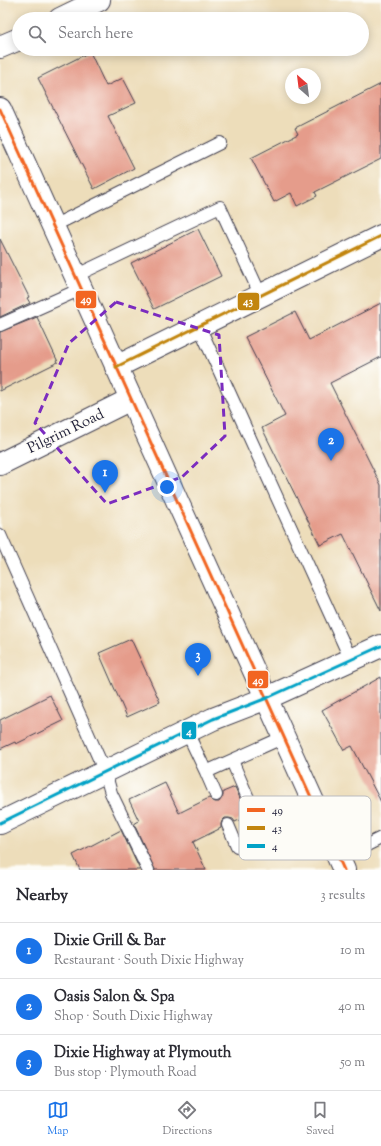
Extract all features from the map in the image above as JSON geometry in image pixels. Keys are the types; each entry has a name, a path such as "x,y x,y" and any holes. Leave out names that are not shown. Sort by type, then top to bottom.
{"street":[{"path":"74,12 99,0"},
{"path":"0,47 12,42"},
{"path":"0,109 311,796"},
{"path":"116,367 381,236"},
{"name":"Pilgrim Road","path":"0,464 131,399"},
{"path":"0,823 214,719 267,698 381,646"}],"lane":[{"path":"53,226 220,143"},
{"path":"0,325 220,207 260,296"},
{"path":"199,326 351,660"},
{"path":"0,535 105,772 112,793 148,870"},
{"path":"187,732 216,795"},
{"path":"206,772 284,737"},
{"path":"232,761 247,796"},
{"path":"228,825 237,846 239,845"},
{"path":"371,845 381,838"}],"highlighted area":[{"path":"116,302 219,335 225,436 182,477 107,504 35,423 69,343"}],"building":[{"path":"82,56 92,56 106,86 123,78 136,103 108,116 134,168 94,189 38,78"},
{"path":"381,84 381,159 315,192 317,196 297,206 291,193 274,202 251,158 298,134 295,128"},
{"path":"198,229 221,276 154,309 131,263"},
{"path":"0,239 29,297 27,298 30,303 0,317"},
{"path":"381,303 381,357 330,383 381,485 381,611 343,534 320,545 262,428 285,416 245,337 295,312 309,340"},
{"path":"37,317 58,362 0,391 0,332"},
{"path":"131,639 160,702 127,717 99,653"},
{"path":"381,677 381,802 352,746 344,750 322,710"},
{"path":"50,695 63,721 16,744 15,742 0,749 0,720"},
{"path":"165,783 179,813 209,798 215,802 219,802 223,796 223,792 235,787 239,796 239,820 235,822 233,819 225,818 222,821 221,828 193,842 206,870 155,870 134,824 139,821 129,800"},
{"path":"121,830 140,870 80,870 73,855"}],"transit line":[{"name":"49","path":"0,109 311,796"},
{"name":"43","path":"116,367 381,236"},
{"name":"4","path":"0,823 213,719 267,698 381,646"},
{"name":"49","path":"339,860 344,870"}],"place":[{"name":"Oasis Salon & Spa","path":"331,461"},
{"name":"Dixie Grill & Bar","path":"105,493"},
{"name":"Dixie Highway at Plymouth","path":"198,676"}]}
